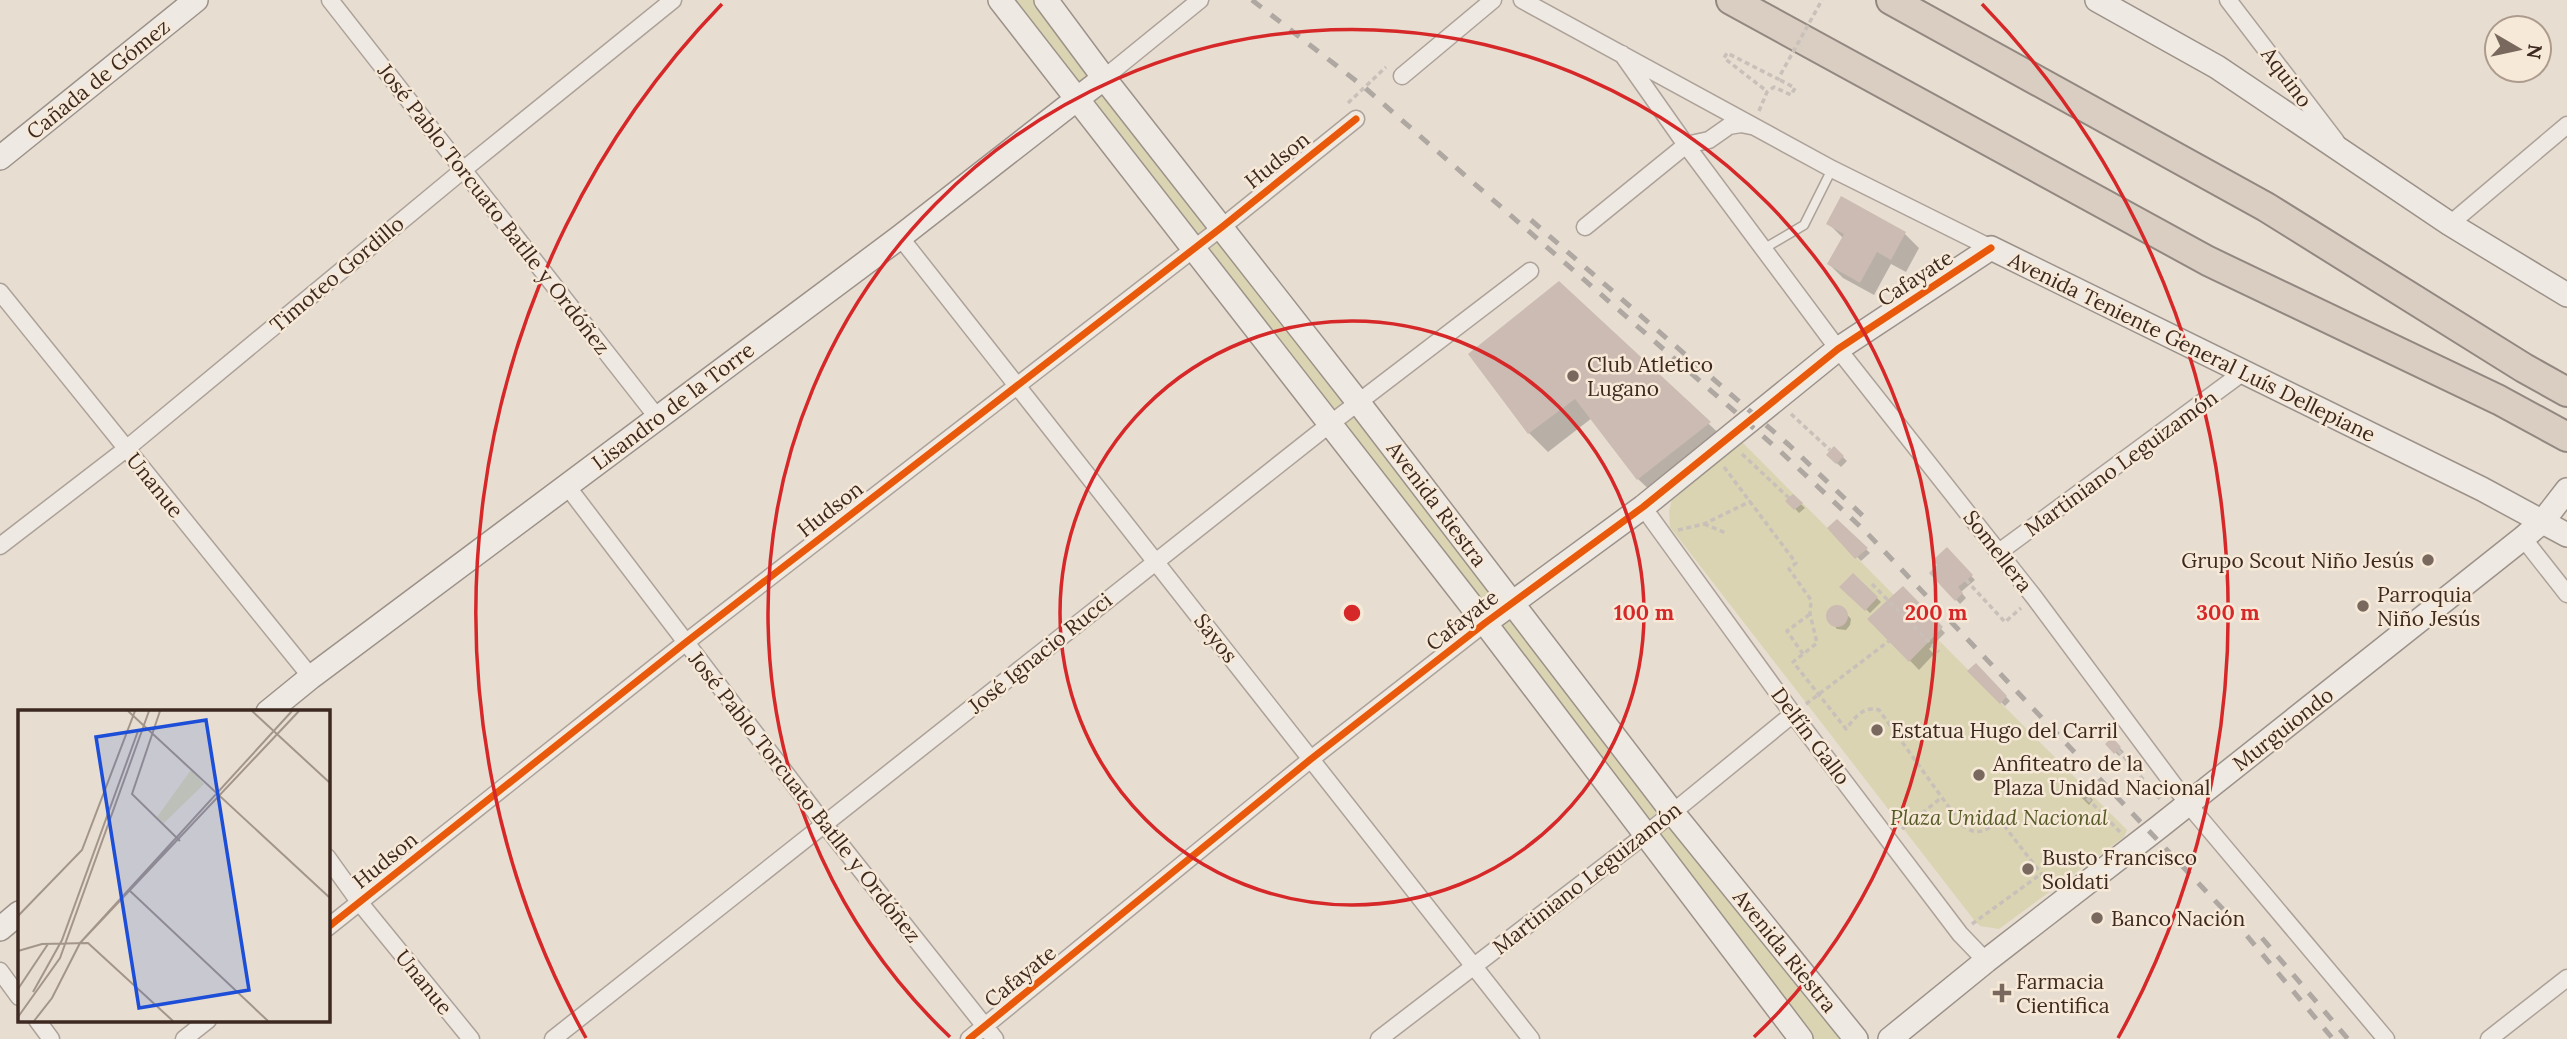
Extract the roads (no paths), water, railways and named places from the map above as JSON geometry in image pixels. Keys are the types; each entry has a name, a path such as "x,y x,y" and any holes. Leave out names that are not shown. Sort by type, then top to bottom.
{"highway":[{"path":"1731,0 2208,261 2499,400 2567,437"},
{"path":"1891,0 2266,208 2567,392"}],"street":[{"name":"Cañada de Gómez","path":"0,158 196,0"},
{"name":"José Pablo Torcuato Batlle y Ordóñez","path":"330,0 657,417"},
{"name":"Timoteo Gordillo","path":"0,546 126,449 673,0"},
{"name":"Avenida Riestra","path":"1000,0 1485,623 1801,1039"},
{"name":"Avenida Riestra","path":"1046,0 1673,813 1856,1039"},
{"path":"1104,78 1200,0"},
{"path":"1402,76 1493,0"},
{"name":"Avenida Teniente General Luís Dellepiane","path":"1522,0 1832,169 2482,489 2567,535"},
{"path":"2097,0 2217,67 2450,224 2567,295"},
{"name":"Aquino","path":"2228,0 2346,154"},
{"name":"Somellera","path":"1622,54 1686,145 1838,349 2034,597 2180,809 2386,1039"},
{"name":"Lisandro de la Torre","path":"270,710 900,237 1104,78"},
{"name":"Hudson","path":"329,926 685,643 1222,227 1356,119"},
{"path":"2450,224 2567,125"},
{"path":"1585,227 1686,145 1709,140 1729,126 1753,126"},
{"name":"Sayos","path":"900,237 1531,1039"},
{"name":"Cafayate","path":"969,1039 990,1033 1311,759 1485,623 1643,507 1838,349 1991,248"},
{"name":"José Ignacio Rucci","path":"553,1039 1155,561 1531,271"},
{"name":"Unanue","path":"0,292 311,677"},
{"name":"Martiniano Leguizamón","path":"1999,552 2242,373"},
{"name":"José Pablo Torcuato Batlle y Ordóñez","path":"567,486 825,825 990,1033"},
{"name":"Murguiondo","path":"1890,1039 2523,538 2543,521 2567,490"},
{"name":"Delfín Gallo","path":"1643,507 1793,714 1960,934 1986,961"},
{"name":"Murguiondo","path":"2543,521 2567,512"},
{"path":"2523,538 2567,594"},
{"name":"Martiniano Leguizamón","path":"1379,1039 1646,835 1793,714"},
{"name":"Unanue","path":"329,860 360,903 471,1039"},
{"path":"0,929 18,914"},
{"path":"0,971 18,996"},
{"path":"2490,1039 2567,978"},
{"path":"38,1021 51,1039"},
{"path":"184,1039 207,1021"}],"lane":[{"path":"1765,248 1804,225 1832,169"}],"railway":[{"path":"1252,0 1364,87 1781,452 1866,532 2238,925 2333,1039"},
{"path":"1531,220 1789,445 1863,516"},
{"path":"2262,938 2348,1039"}],"place":[{"name":"Club Atletico Lugano","path":"1573,376"},
{"name":"Grupo Scout Niño Jesús","path":"2428,560"},
{"name":"Parroquia Niño Jesús","path":"2363,606"},
{"name":"Estatua Hugo del Carril","path":"1877,730"},
{"name":"Anfiteatro de la Plaza Unidad Nacional","path":"1979,775"},
{"name":"Busto Francisco Soldati","path":"2028,869"},
{"name":"Banco Nación","path":"2097,918"},
{"name":"Farmacia Cientifica","path":"2002,993"}],"park label":[{"name":"Plaza Unidad Nacional","path":"1999,817"}]}
